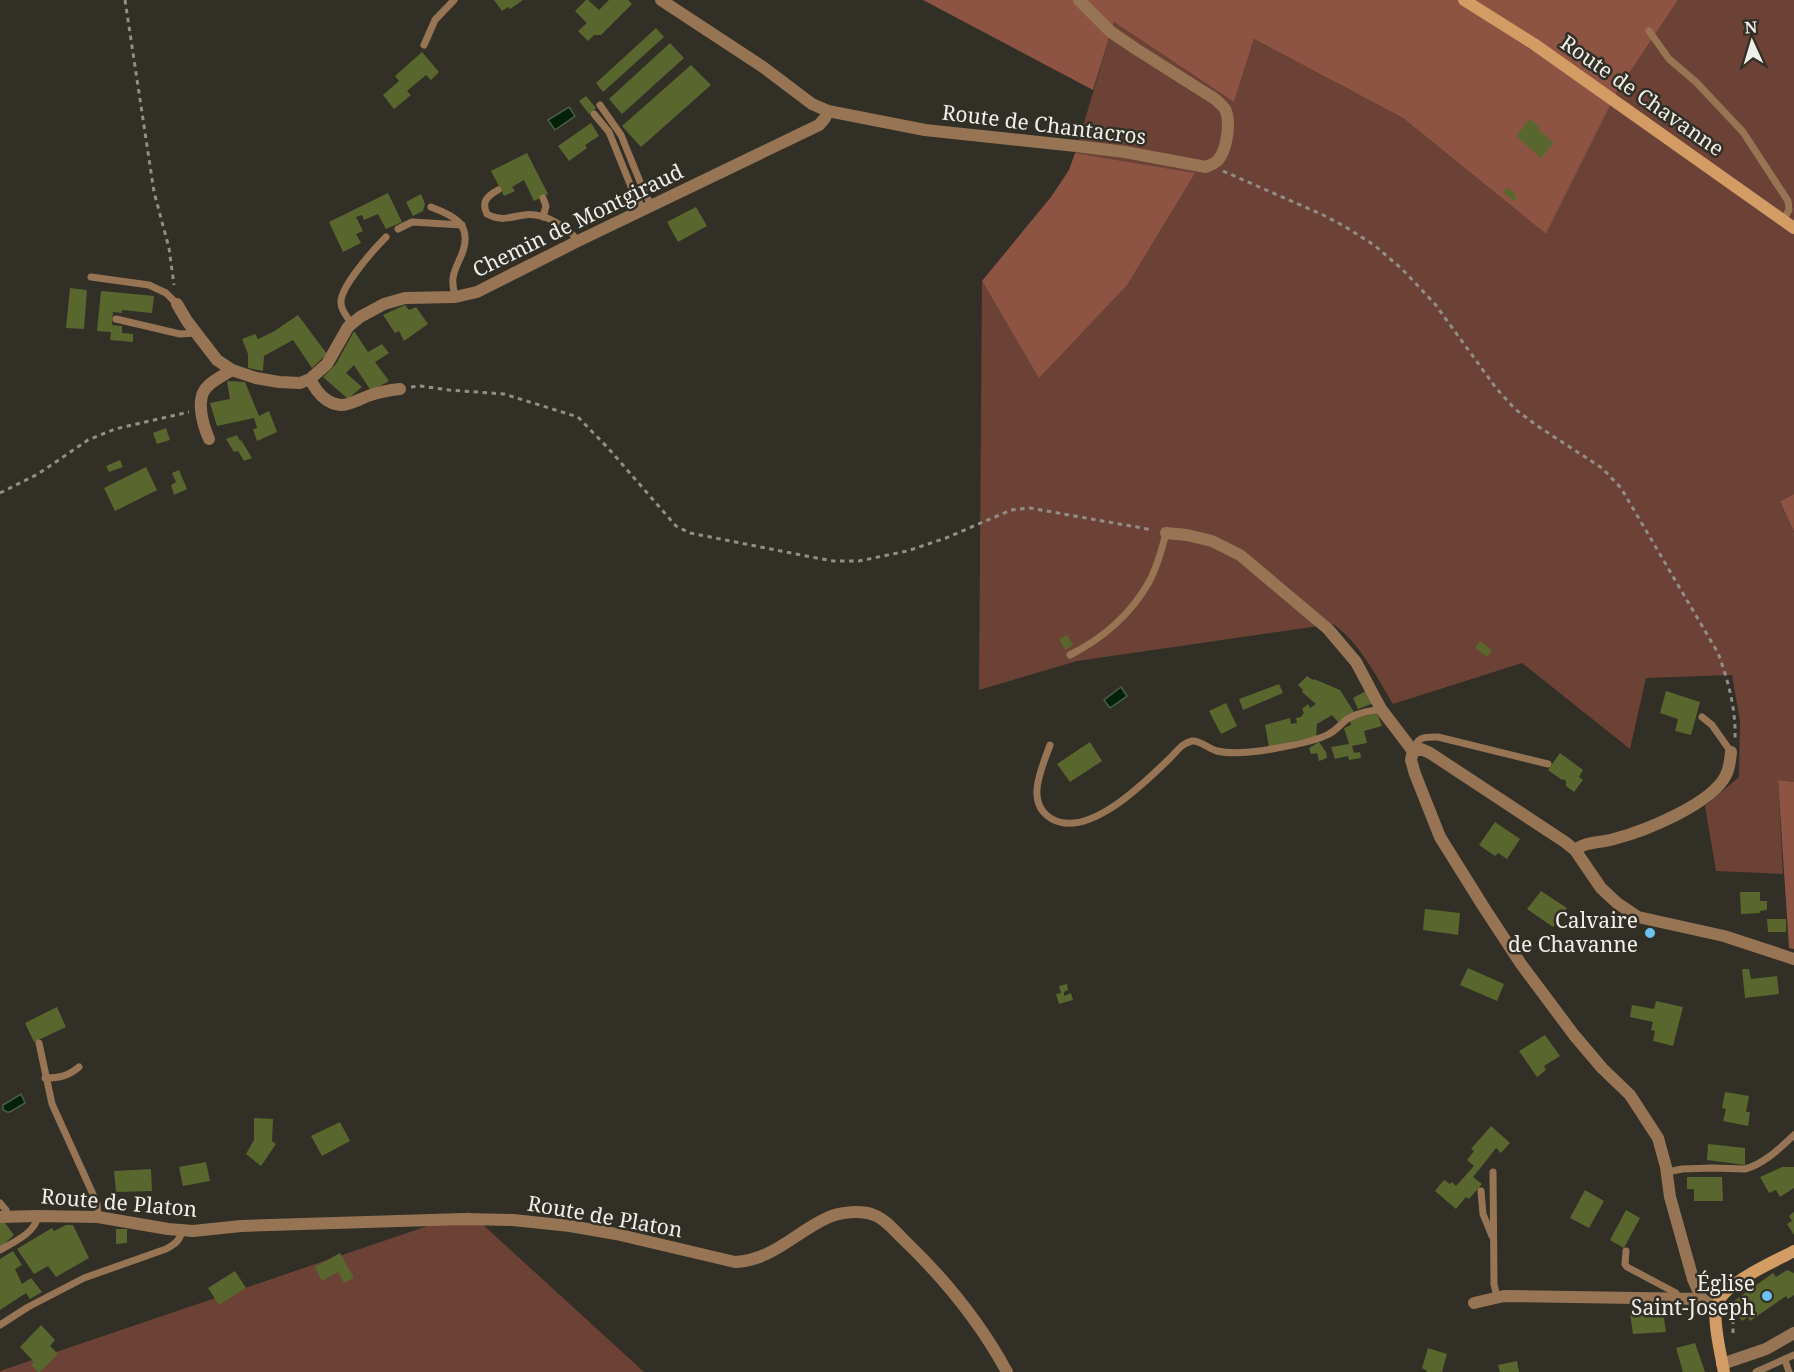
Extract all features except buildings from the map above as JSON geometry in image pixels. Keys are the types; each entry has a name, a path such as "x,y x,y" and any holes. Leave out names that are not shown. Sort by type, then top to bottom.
{"main road":[{"name":"Route de Chavanne","path":"1464,0 1534,44 1794,228"},
{"path":"1723,1368 1716,1308 1720,1299 1726,1291 1748,1276 1794,1253"}],"street":[{"name":"Route de Chantacros","path":"661,0 763,67 812,104 828,111 925,130 1125,152 1206,167 1217,162"},
{"path":"1079,0 1111,32 1215,99 1224,108 1228,134 1217,162"},
{"name":"Chemin de Montgiraud","path":"310,379 327,364 348,327 360,317 384,304 405,298 455,297 477,292 819,125 828,111"},
{"path":"177,304 217,360 232,370 256,378 279,382 300,383 310,379 315,389 325,399 341,405 384,391 400,389"},
{"path":"209,439 201,410 204,393 207,387 232,370"},
{"path":"1166,533 1212,541 1240,555 1328,629 1356,662 1381,709 1413,751 1411,760 1415,774 1440,837 1521,964 1574,1035 1602,1068 1630,1095 1658,1138 1667,1172 1670,1197 1693,1279 1702,1299 1716,1308"},
{"path":"1413,751 1420,749 1430,753 1547,829 1575,850 1601,888 1617,903 1638,917 1724,936 1794,959"},
{"path":"1575,850 1582,845 1638,832 1678,814 1706,797 1726,777 1731,752"},
{"name":"Route de Platon","path":"4,1216 99,1217 193,1231 241,1226 463,1219 513,1220 616,1234 735,1262 747,1262 763,1257 831,1216 847,1213 873,1214 884,1221 918,1253 974,1318 1007,1372"},
{"path":"1474,1303 1504,1296 1702,1299"},
{"path":"1723,1368 1766,1349 1794,1333"}],"lane":[{"path":"424,45 435,20 454,0"},
{"path":"1649,31 1670,59 1696,82 1743,132 1788,201 1789,210 1783,220"},
{"path":"600,105 621,135 645,194 648,208"},
{"path":"594,114 609,132 634,194 648,208"},
{"path":"498,190 488,196 484,202 487,214 501,219 534,214 570,230 578,241"},
{"path":"543,198 546,206 543,217"},
{"path":"431,207 450,214 462,225 465,240 453,279 455,297"},
{"path":"398,229 412,222 462,225"},
{"path":"352,324 342,308 341,297 373,250 386,237"},
{"path":"92,277 149,285 166,293 177,304"},
{"path":"116,319 180,334 196,333"},
{"path":"1071,656 1090,646 1105,634 1137,599 1149,582 1166,533"},
{"path":"1050,745 1036,799 1040,808 1055,821 1082,822 1098,817 1112,808 1179,748 1192,741 1231,753 1270,750 1322,738 1352,716 1381,709"},
{"path":"1702,717 1712,725 1731,752"},
{"path":"1413,751 1420,738 1438,737 1548,764"},
{"path":"39,1043 52,1104 97,1203 99,1217"},
{"path":"45,1078 63,1077 79,1067"},
{"path":"1667,1172 1682,1169 1745,1169 1766,1159 1794,1135"},
{"path":"1493,1172 1494,1284 1497,1297"},
{"path":"1481,1191 1483,1214 1494,1239"},
{"path":"0,1203 4,1207 4,1216"},
{"path":"0,1250 18,1240 32,1228 38,1216"},
{"path":"0,1325 28,1307 84,1278 166,1249 177,1243 181,1238 182,1230"},
{"path":"1626,1251 1625,1264 1627,1267 1673,1291 1679,1299"},
{"path":"1756,1372 1794,1355"},
{"path":"1785,1360 1789,1372"}],"path":[{"path":"125,0 154,192 169,248 177,304"},
{"path":"1217,162 1224,172 1323,215 1374,245 1402,269 1435,304 1496,388 1515,409 1536,426 1602,468 1621,488 1718,653 1725,673 1735,723 1731,752"},
{"path":"400,389 420,386 504,394 578,417 676,526 690,533 806,556 833,561 860,561 881,557 946,538 1011,510 1030,508 1166,533"},
{"path":"0,493 38,474 87,440 116,429 201,410"},
{"path":"1733,1333 1732,1315 1737,1312"}],"shaded area":[{"path":"923,0 1678,0 1618,90 1546,234 1403,118 1254,39 1234,102 1114,22 1093,90"},
{"path":"1678,0 1794,0 1794,494 1780,503 1794,532 1794,782 1778,780 1783,874 1716,871 1705,806 1739,777 1740,721 1732,675 1646,678 1630,749 1522,663 1393,704 1359,650 1333,624 1077,661 979,690 982,281 1039,377 1194,173 1075,153 1114,22 1234,102 1254,39 1403,118 1546,234 1618,90"},
{"path":"569,107 575,116 555,130 548,120"},
{"path":"1075,153 1195,173 1127,285 1039,378 982,281 1051,197 1069,170"},
{"path":"1794,494 1794,532 1780,502"},
{"path":"1121,687 1127,696 1110,708 1104,700"},
{"path":"1778,780 1794,782 1794,949 1789,948"},
{"path":"21,1094 25,1103 10,1112 3,1110 3,1105"},
{"path":"469,1212 644,1372 0,1372 0,1371"}],"place":[{"name":"Calvaire de Chavanne","path":"1650,933"},
{"name":"Église Saint-Joseph","path":"1767,1296"}]}
